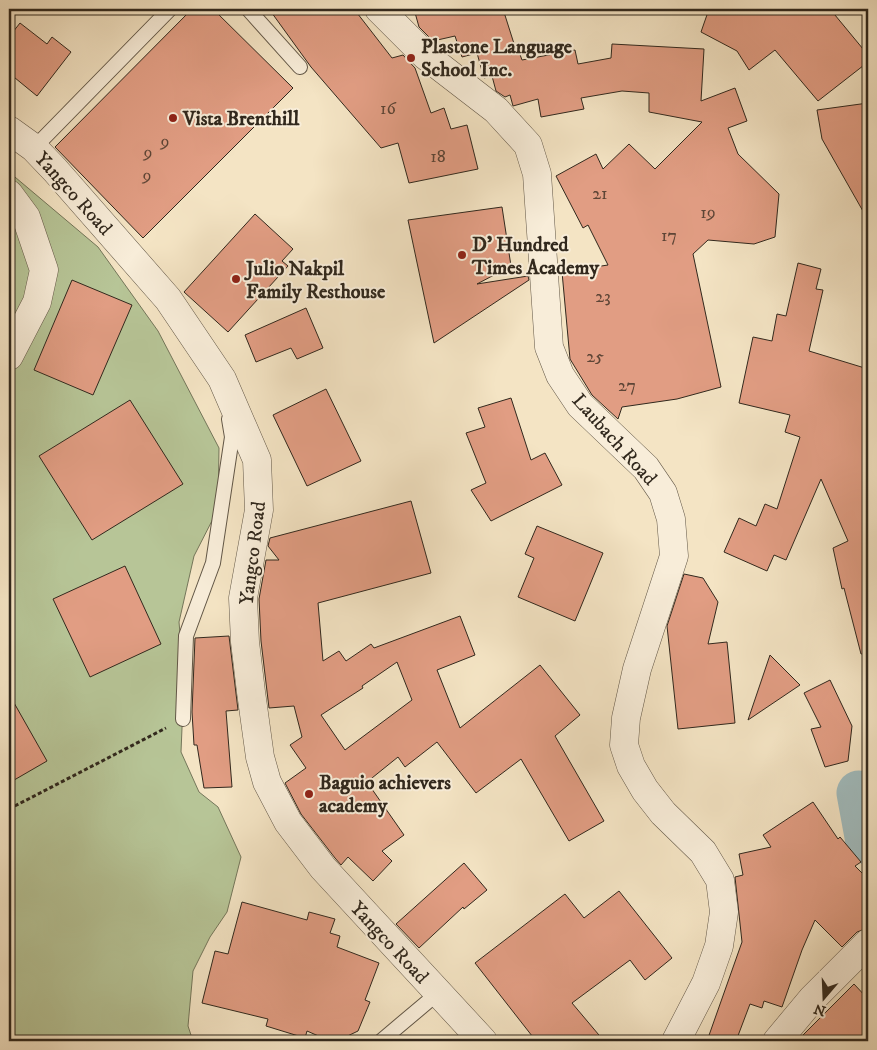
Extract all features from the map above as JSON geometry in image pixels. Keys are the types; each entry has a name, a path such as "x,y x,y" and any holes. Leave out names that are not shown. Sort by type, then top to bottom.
{"street":[{"name":"Laubach Road","path":"379,9 426,56 496,110 528,145 538,174 549,347 560,375 580,405 646,468 663,493 671,519 674,556 637,668 626,718 624,746 631,766 645,790 663,813 703,852 716,873 720,880 724,912 719,946 706,983 676,1041"},
{"name":"Yangco Road","path":"9,130 34,148 168,300 222,379 257,460 259,510 247,572 243,607 245,642 260,757 267,782 288,822 323,868 483,1041"},
{"path":"9,194 26,217 44,270 37,302 9,356"},
{"path":"777,1041 812,998 868,943"}],"lane":[{"path":"34,148 170,9"},
{"path":"248,9 300,67"},
{"path":"183,720 186,636 212,563 232,437 222,379"},
{"path":"381,1041 438,993"}],"path":[{"path":"9,809 183,720"},
{"path":"868,792 865,793 868,806"}],"green space":[{"path":"9,172 98,247 158,331 219,448 218,509 194,556 179,622 184,680 181,752 199,792 218,807 241,857 227,912 210,937 193,971 188,1026 193,1041 9,1041"}],"building":[{"name":"Vista Brenthill","path":"192,9 213,9 293,88 143,238 55,147"},
{"path":"269,9 354,9 392,58 403,55 415,68 431,113 444,108 451,129 467,125 478,169 409,183 398,143 381,148 311,67"},
{"path":"414,9 503,9 516,50 518,49 522,60 575,50 578,64 611,58 612,44 704,49 701,101 735,88 747,121 728,128 738,154 779,194 775,237 754,244 708,240 693,254 721,387 677,399 622,407 618,419 592,395 570,359 562,272 608,265 588,225 583,228 556,176 596,154 603,169 629,144 655,169 702,122 649,112 649,93 622,91 581,98 584,109 541,117 538,99 513,106 510,95 505,97 496,91 492,76 484,78 477,53 462,57 455,36 433,41 419,27"},
{"path":"709,9 830,9 868,55 868,62 818,101 775,50 749,70 737,51 701,32"},
{"path":"20,23 47,44 52,37 71,52 37,96 9,73 9,37"},
{"path":"868,103 868,220 822,139 817,110"},
{"name":"D' Hundred Times Academy","path":"502,207 511,266 477,284 528,276 529,280 434,343 408,220"},
{"name":"Julio Nakpil Family Resthouse","path":"255,214 293,249 282,261 288,266 228,332 184,292"},
{"path":"798,263 821,269 816,289 823,290 809,351 868,369 868,653 861,654 844,588 842,589 833,548 848,541 821,479 786,560 774,555 767,571 724,552 739,518 756,526 765,504 777,509 800,437 785,432 790,415 739,403 753,337 772,341 777,314 786,316"},
{"path":"72,280 132,305 93,395 34,370"},
{"path":"306,308 323,348 297,359 291,348 256,362 245,335"},
{"path":"326,389 361,461 307,486 273,415"},
{"path":"511,398 531,460 545,453 562,485 491,521 471,490 486,483 466,433 485,427 478,408"},
{"path":"130,400 183,484 92,540 39,456"},
{"path":"411,501 431,573 318,603 323,661 339,651 346,661 371,644 374,648 460,616 475,655 437,670 460,728 540,665 580,715 555,736 604,821 569,841 521,759 476,793 437,742 405,767 398,757 367,782 404,835 382,851 392,861 373,881 348,857 341,865 301,814 285,783 306,768 290,745 302,737 294,706 269,708 261,641 259,599 266,560 279,560 268,546 270,538","holes":["397,662 412,700 345,750 321,715 363,688 362,686"]},
{"path":"537,526 603,553 575,621 518,597 534,558 525,554"},
{"path":"125,566 161,644 90,677 53,599"},
{"path":"684,574 703,578 718,602 708,644 727,642 735,723 678,729 667,626"},
{"path":"229,636 238,710 226,711 232,787 204,788 197,745 194,745 192,712 195,638"},
{"path":"770,655 800,685 748,720"},
{"path":"830,680 852,726 848,761 825,767 811,729 821,727 804,693"},
{"path":"9,694 47,761 9,783"},
{"path":"813,802 838,839 840,837 861,862 855,866 868,879 868,928 857,932 842,947 815,920 802,950 782,1007 764,1001 762,1008 750,1004 736,1041 707,1041 742,942 735,877 743,875 739,854 771,847 763,835"},
{"path":"464,863 487,890 464,909 463,907 419,948 396,924"},
{"path":"619,891 672,958 645,980 630,960 572,1003 604,1041 536,1041 475,963 565,894 584,918"},
{"path":"242,902 307,920 309,912 335,919 330,933 340,936 337,947 379,963 365,1000 370,1002 358,1031 337,1041 330,1041 307,1031 305,1038 266,1026 268,1019 202,1003 215,951 228,954"},
{"path":"854,984 868,999 868,1041 797,1041"}],"waterway":[{"path":"859,793 868,842"}],"place":[{"name":"Plastone Language School Inc.","path":"411,58"},
{"name":"Vista Brenthill","path":"173,118"},
{"name":"D' Hundred Times Academy","path":"462,255"},
{"name":"Julio Nakpil Family Resthouse","path":"236,279"},
{"name":"Baguio achievers academy","path":"309,794"}]}
